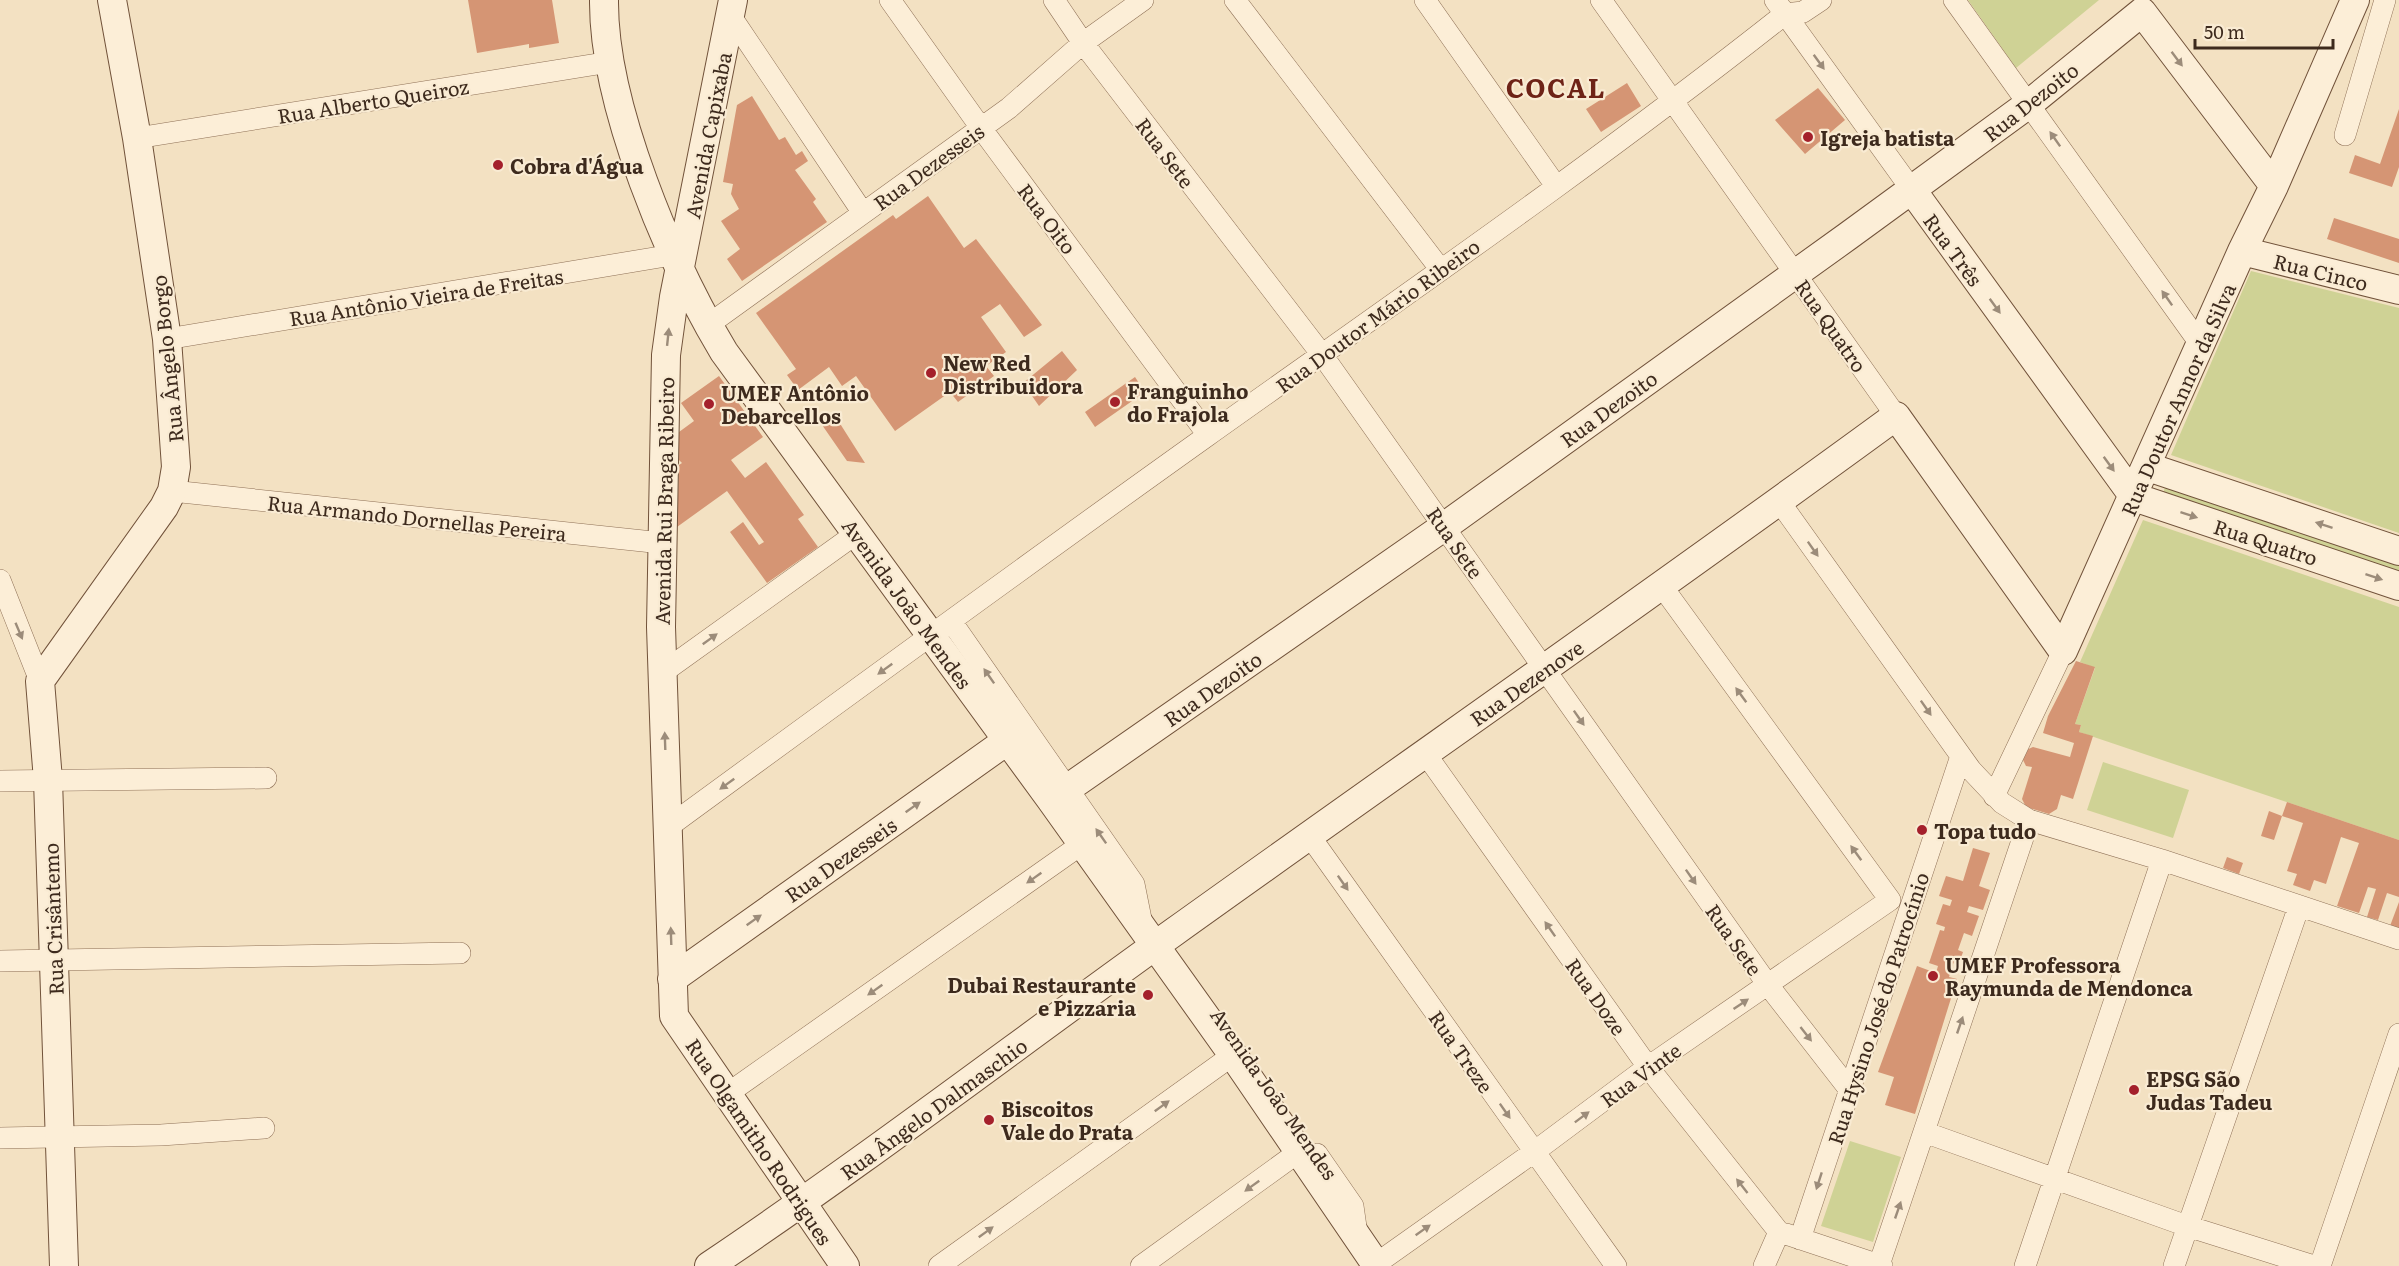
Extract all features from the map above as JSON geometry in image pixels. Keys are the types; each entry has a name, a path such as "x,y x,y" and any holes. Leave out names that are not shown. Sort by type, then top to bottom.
{"street":[{"name":"Rua Ângelo Borgo","path":"40,681 164,507 172,491 176,468 167,339 137,138 112,0"},
{"path":"604,0 610,62 634,152 680,260"},
{"name":"Rua Oito","path":"890,0 981,128 1208,435"},
{"name":"Rua Sete","path":"1054,0 1083,43 1323,356 1768,986 1849,1089"},
{"name":"Rua Dezesseis","path":"708,325 1009,108 1083,43 1143,0"},
{"path":"1235,0 1441,270"},
{"path":"1425,0 1556,186"},
{"name":"Rua Quatro","path":"1601,0 2063,651"},
{"name":"Rua Doutor Mário Ribeiro","path":"668,827 1208,435 1323,356 1673,103 1780,7 1803,12 1821,0"},
{"path":"1954,0 2030,103 2201,345"},
{"name":"Rua Doutor Annor da Silva","path":"1995,796 2148,467 2355,0"},
{"path":"2345,135 2385,0"},
{"path":"2148,6 2274,186"},
{"name":"Rua Dezoito","path":"1059,795 1445,526 1912,190 2030,103 2148,6"},
{"path":"731,7 864,213"},
{"name":"Avenida Capixaba","path":"680,260 731,7"},
{"name":"Rua Três","path":"1780,7 2134,497"},
{"name":"Rua Alberto Queiroz","path":"137,138 610,62"},
{"name":"Rua Cinco","path":"2242,251 2399,290"},
{"name":"Avenida João Mendes","path":"680,260 708,325 745,382 857,533 942,628 1059,795 1082,844 1300,1151 1358,1240 1383,1263"},
{"name":"Rua Antônio Vieira de Freitas","path":"167,339 680,260"},
{"name":"Avenida Rui Braga Ribeiro","path":"674,1016 662,673 662,543 666,355 680,260"},
{"name":"Rua Dezenove","path":"1155,946 1545,670 1896,416"},
{"name":"Rua Quatro","path":"2148,467 2399,551"},
{"name":"Rua Armando Dornellas Pereira","path":"172,491 662,543"},
{"name":"Rua Quatro","path":"2134,497 2399,586"},
{"path":"1779,501 1961,756 2010,810 2029,820 2162,860 2399,939"},
{"path":"662,673 857,533"},
{"name":"Rua Crisântemo","path":"0,580 40,681 48,780 64,1266"},
{"path":"1661,585 1900,903"},
{"name":"Avenida João Mendes","path":"942,628 1008,740 1059,795 1134,884 1155,946 1194,976 1353,1206 1358,1240"},
{"name":"Rua Dezesseis","path":"672,978 1008,740"},
{"name":"Rua Doze","path":"1425,753 1648,1067 1779,1232"},
{"name":"Rua Hysino José do Patrocínio","path":"1800,1239 1849,1089 1900,903 1961,756"},
{"path":"0,781 266,778"},
{"path":"1764,1266 1779,1232 1881,1265 2029,820"},
{"name":"Rua Treze","path":"1309,835 1616,1266"},
{"path":"727,1094 1082,844"},
{"path":"2025,1266 2162,860"},
{"name":"Rua Vinte","path":"1383,1263 1648,1067 1768,986 1900,903"},
{"path":"2174,1266 2299,906"},
{"name":"Rua Ângelo Dalmaschio","path":"709,1266 802,1203 1155,946"},
{"path":"0,961 460,953"},
{"name":"Rua Olgamitho Rodrigues","path":"674,1016 845,1266"},
{"path":"2320,1266 2399,1034"},
{"path":"939,1266 1233,1055"},
{"path":"0,1138 161,1135 264,1128"},
{"path":"1924,1132 2187,1226 2314,1266"},
{"path":"1141,1266 1300,1151"}],"green space":[{"path":"1968,0 2099,0 2016,68"},
{"path":"2251,271 2399,308 2399,533 2171,455"},
{"path":"2165,487 2399,566 2399,573 2163,494"},
{"path":"2143,520 2399,607 2399,840 2079,732 2081,725 2075,724 2095,668 2080,662"},
{"path":"2103,762 2189,790 2173,838 2087,810"},
{"path":"1850,1141 1901,1157 1873,1242 1821,1226"}],"building":[{"path":"468,0 552,0 559,43 529,48 529,44 477,53"},
{"path":"1627,83 1641,106 1601,132 1586,109"},
{"name":"Igreja batista","path":"1818,88 1845,120 1805,154 1775,120"},
{"path":"752,96 779,140 785,137 796,155 802,151 808,161 795,170 816,199 813,202 827,222 742,281 727,259 740,249 721,221 739,209 731,194 733,184 723,182 737,105"},
{"path":"2399,109 2399,167 2392,187 2349,173 2355,155 2380,164"},
{"path":"928,196 964,248 976,239 1042,325 1024,337 1000,304 981,317 1006,352 986,366 994,376 958,402 950,392 895,431 856,376 842,386 829,367 798,390 787,375 796,369 756,313 893,215 896,219"},
{"path":"2334,218 2399,239 2399,263 2327,239"},
{"path":"1062,351 1077,370 1039,406 1023,383"},
{"path":"719,376 763,437 731,460 745,478 766,462 804,515 798,519 818,547 767,583 730,532 743,522 759,545 764,542 727,491 677,527 679,465 682,463 678,459 679,432 694,421 681,403"},
{"name":"Franguinho do Frajola","path":"1135,377 1145,392 1095,427 1085,412"},
{"path":"826,418 833,418 839,422 865,463 847,461 820,422"},
{"path":"2076,661 2095,667 2075,724 2081,725 2079,732 2093,736 2073,799 2061,795 2057,809 2049,814 2026,807 2022,799 2032,767 2026,766 2023,760 2026,750 2033,747 2070,757 2074,743 2043,733 2048,716"},
{"path":"2287,802 2399,840 2399,897 2387,893 2378,920 2367,917 2376,889 2368,887 2359,913 2337,906 2359,843 2341,837 2326,884 2314,880 2310,891 2293,885 2297,874 2287,871 2303,823 2282,816"},
{"path":"2269,811 2282,816 2274,840 2261,836"},
{"path":"1973,848 1990,853 1979,886 1990,890 1983,910 1969,906 1967,912 1979,916 1972,936 1964,933 1958,950 1963,952 1961,958 1954,961 1949,977 1957,979 1915,1114 1885,1105 1894,1077 1878,1072 1917,966 1936,973 1938,966 1929,963 1940,930 1944,931 1945,927 1936,924 1943,904 1950,906 1952,900 1939,896 1946,876 1963,881"},
{"path":"2227,857 2243,863 2239,874 2223,868"},
{"path":"2399,902 2399,929 2390,926"}],"place":[{"name":"Igreja batista","path":"1808,137"},
{"name":"Cobra d'Água","path":"498,165"},
{"name":"New Red Distribuidora","path":"931,373"},
{"name":"Franguinho do Frajola","path":"1115,402"},
{"name":"UMEF Antônio Debarcellos","path":"709,404"},
{"name":"Topa tudo","path":"1922,830"},
{"name":"UMEF Professora Raymunda de Mendonca","path":"1933,976"},
{"name":"Dubai Restaurante e Pizzaria","path":"1148,995"},
{"name":"EPSG São Judas Tadeu","path":"2134,1090"},
{"name":"Biscoitos Vale do Prata","path":"989,1120"}],"district":[{"name":"COCAL","path":"1556,86"}]}
